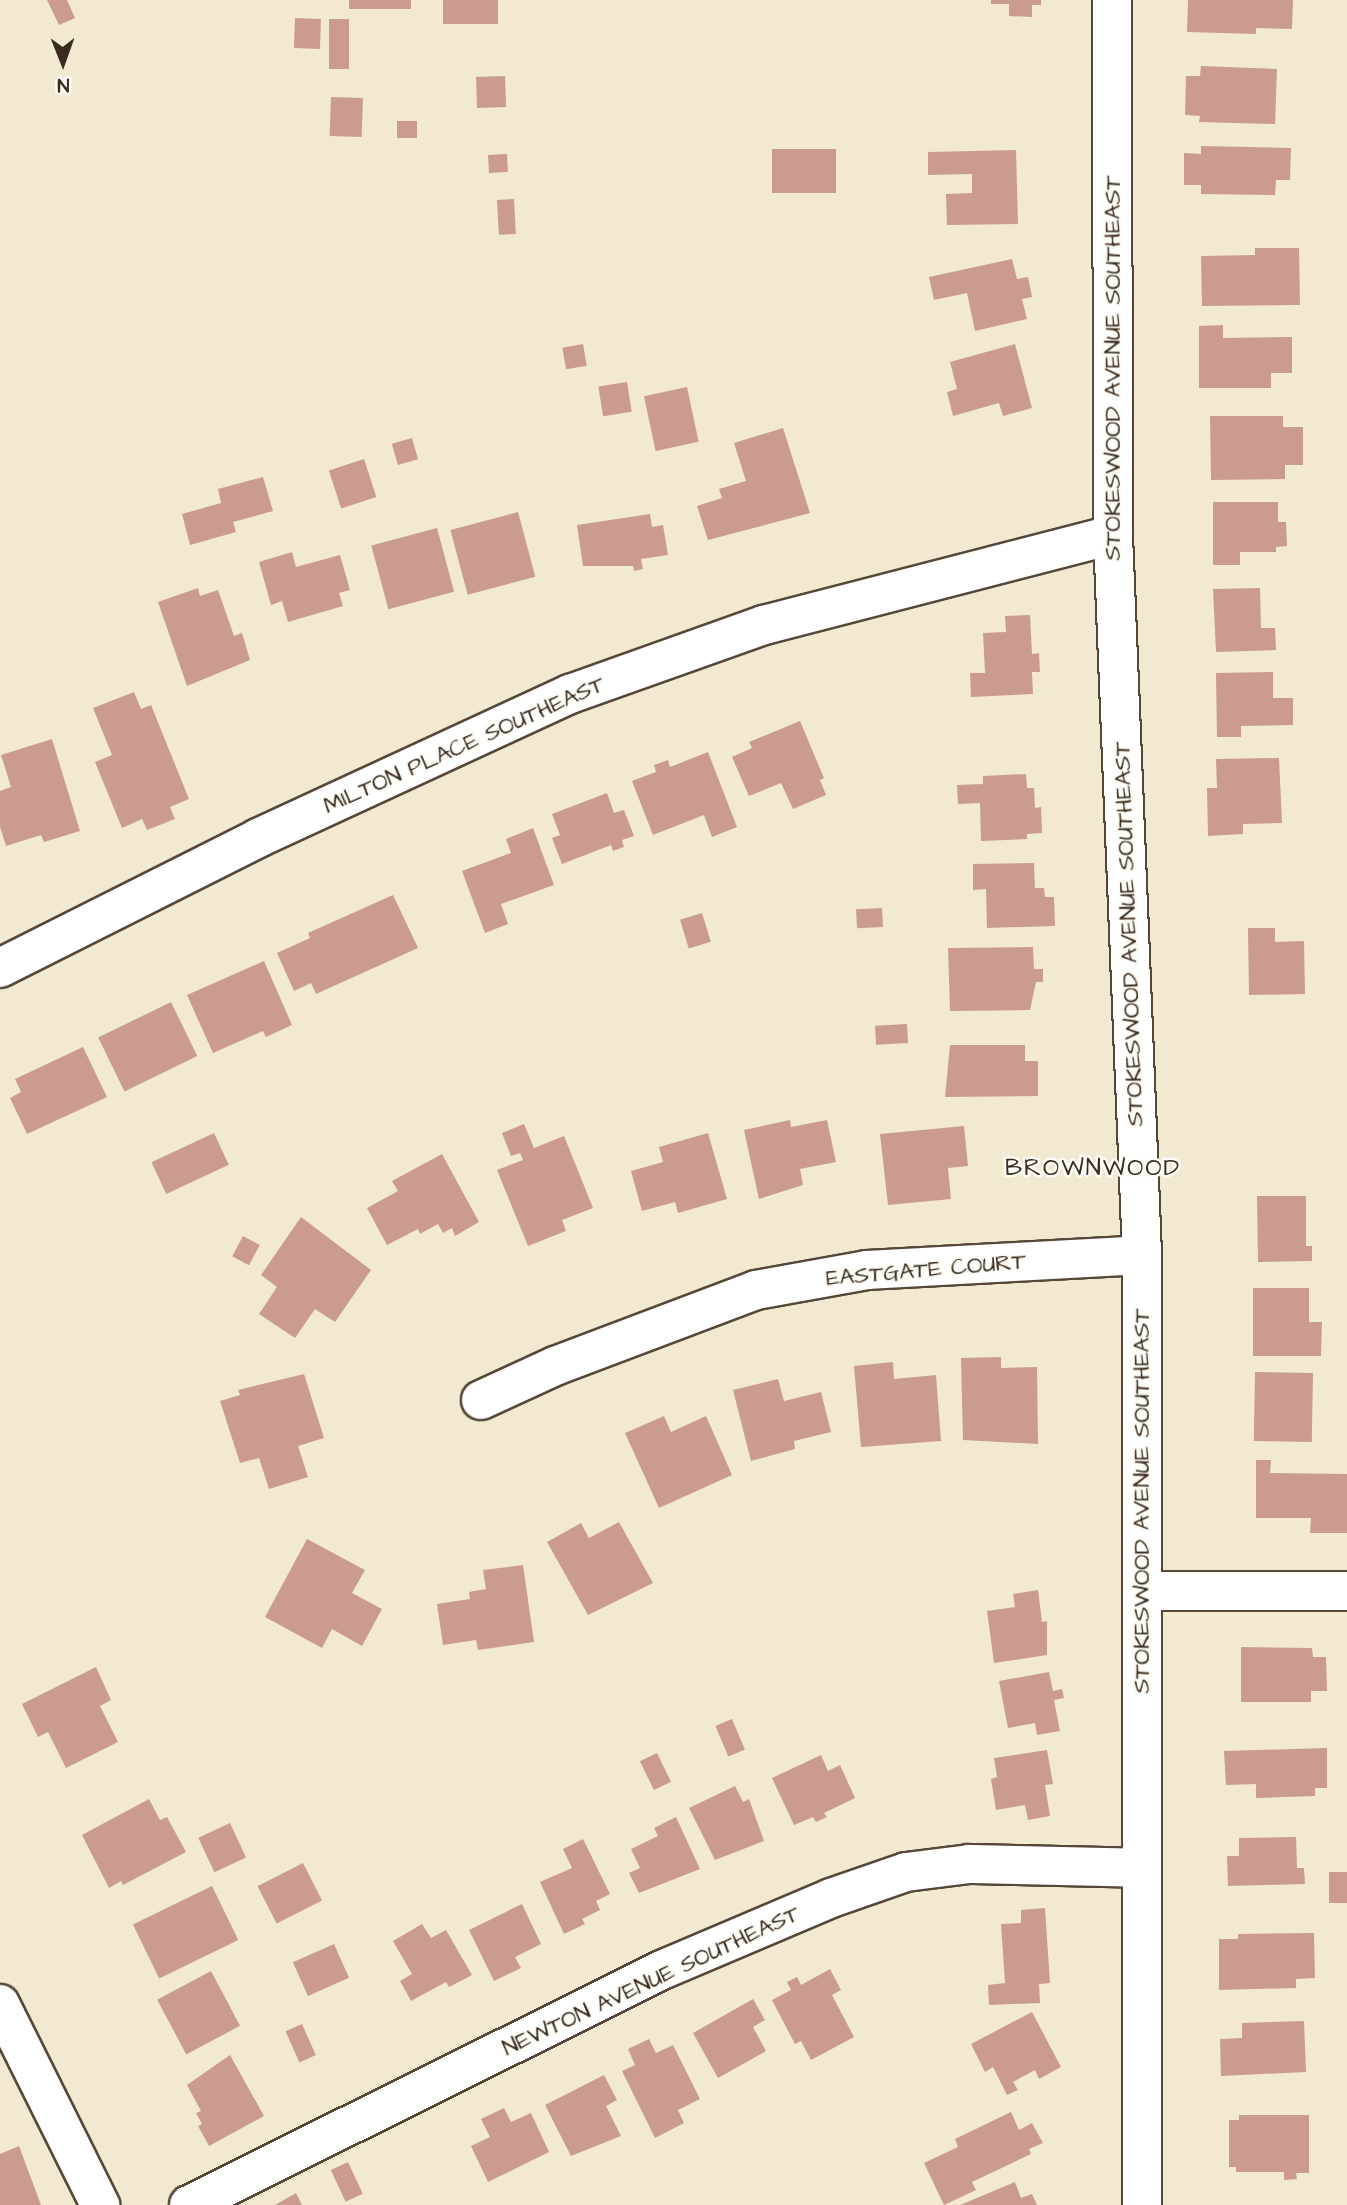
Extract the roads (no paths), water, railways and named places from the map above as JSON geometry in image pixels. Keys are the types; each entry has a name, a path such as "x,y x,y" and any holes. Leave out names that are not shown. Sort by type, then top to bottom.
{"street":[{"name":"STOKESWOOD AVENUE SOUTHEAST","path":"1112,0 1113,535 1142,1255 1142,2205"},
{"name":"MILTON PLACE SOUTHEAST","path":"0,968 258,838 570,694 764,625 1113,535"},
{"name":"EASTGATE COURT","path":"481,1400 555,1366 756,1290 867,1270 1142,1255"},
{"path":"1143,1591 1347,1591"},
{"name":"NEWTON AVENUE SOUTHEAST","path":"189,2205 664,1969 831,1898 906,1872 969,1864 1141,1868"},
{"path":"0,2004 100,2205"}],"district":[{"name":"BROWNWOOD","path":"1093,1169"}]}
